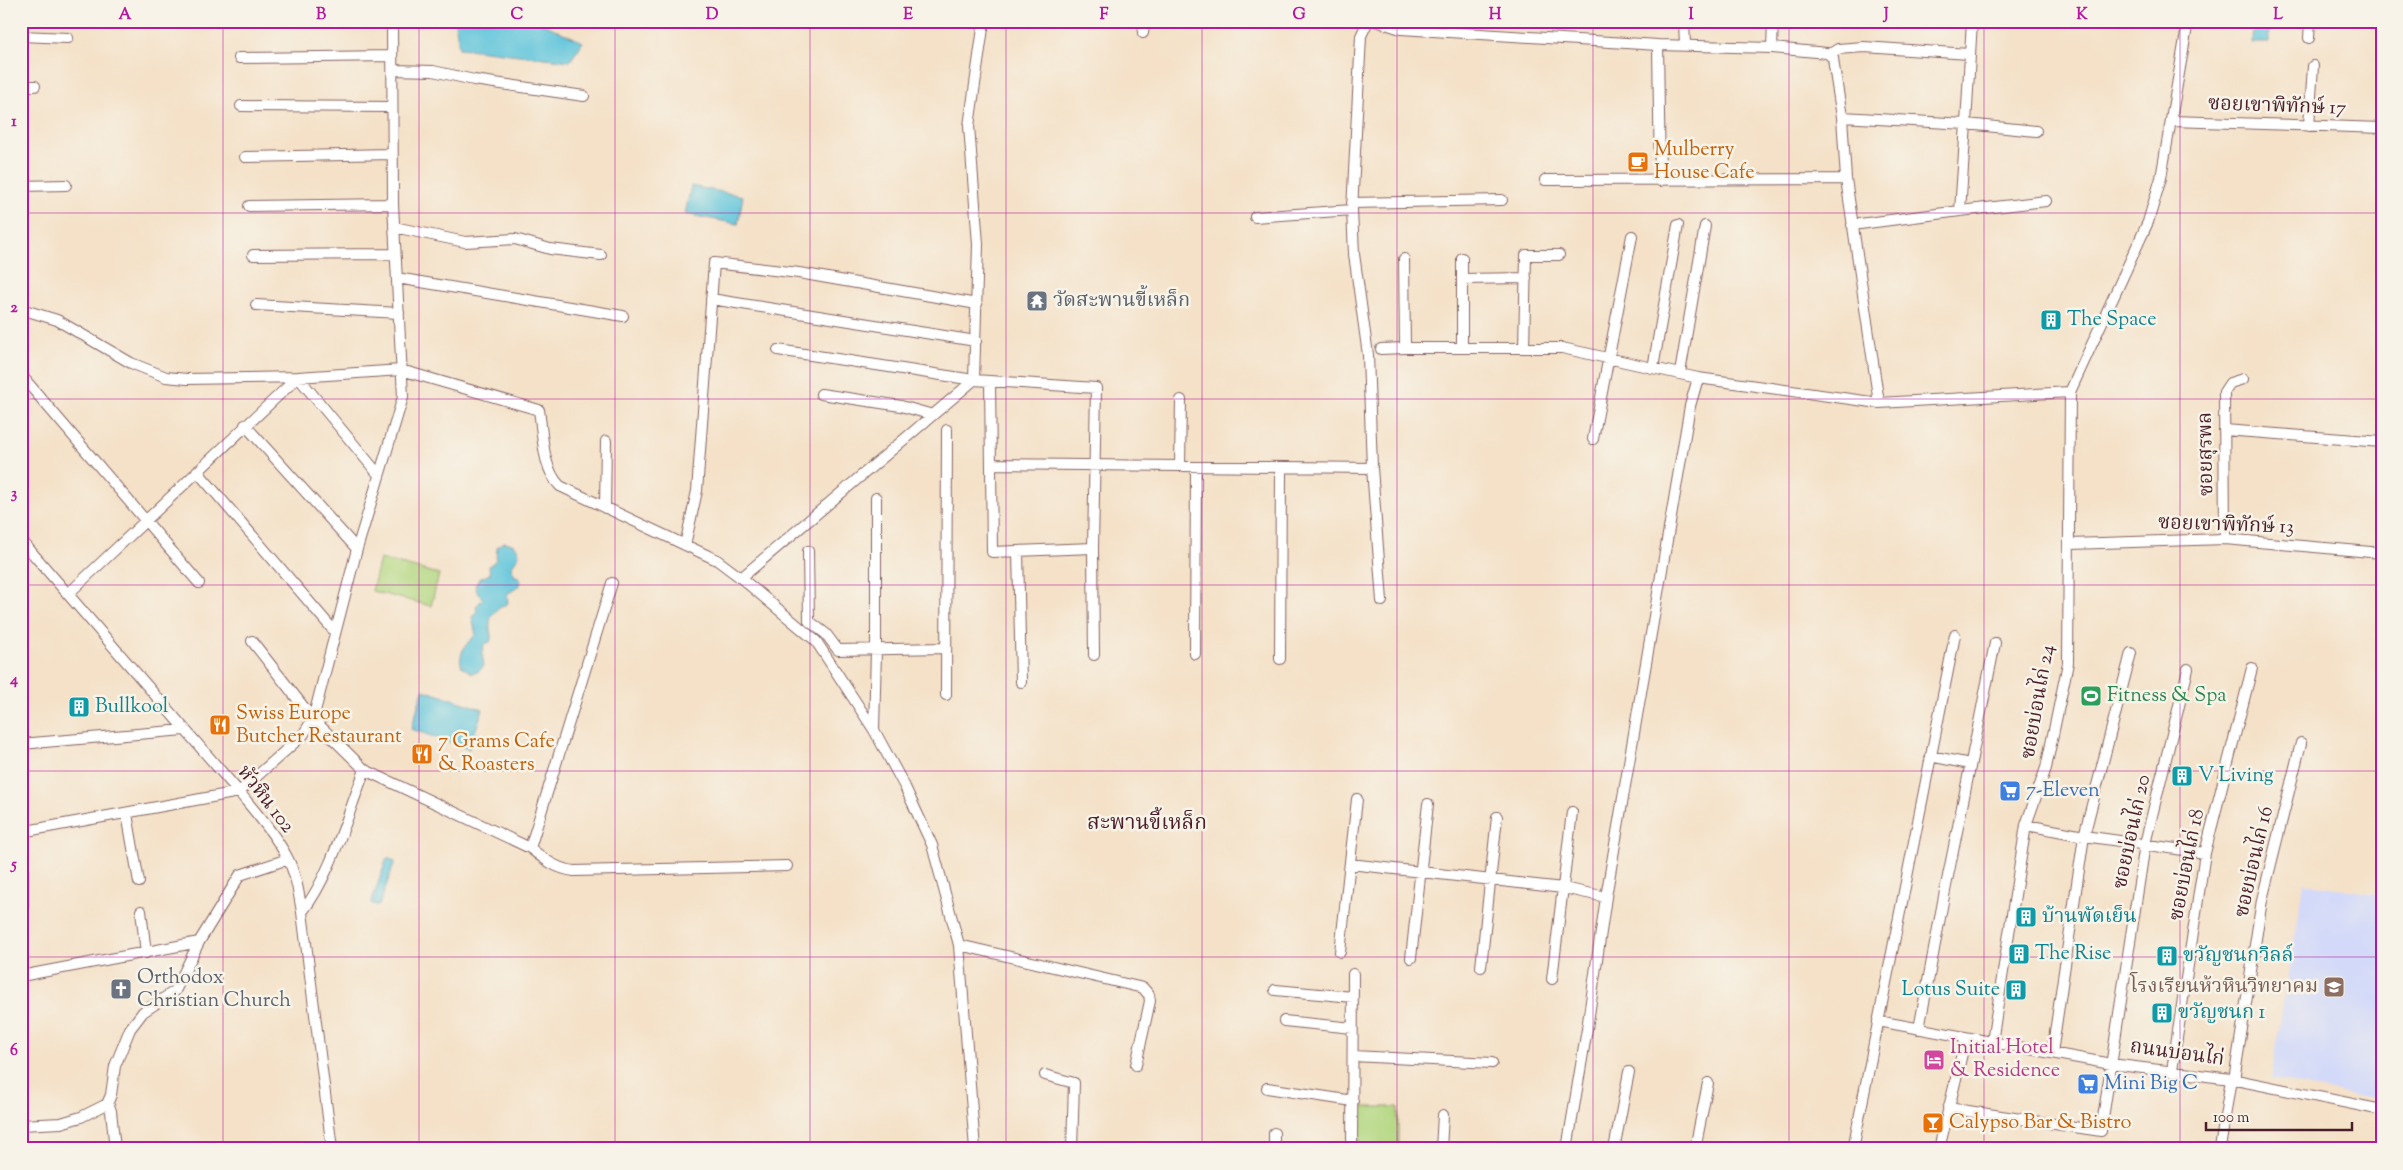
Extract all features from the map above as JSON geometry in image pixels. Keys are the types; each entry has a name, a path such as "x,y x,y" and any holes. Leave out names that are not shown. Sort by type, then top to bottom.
{"street":[{"path":"23,906 22,832 239,792 303,735 313,719 357,549 403,397 394,227 392,21"},
{"path":"741,578 974,380 978,244 970,126 984,21"},
{"path":"1143,33 1145,21"},
{"path":"1368,21 1361,36 1352,207 1354,254 1368,356 1372,468 1382,601"},
{"path":"1376,21 1401,29 1658,45 1820,50 1830,54 1834,66 1842,116 1846,179 1879,403"},
{"path":"1684,21 1686,45"},
{"path":"1772,48 1773,21"},
{"path":"1960,211 1972,21"},
{"path":"1381,349 1562,348 1698,378 1879,403 2070,392 2148,222 2161,178 2188,21"},
{"path":"2309,38 2310,21"},
{"path":"2380,32 2381,21"},
{"path":"21,36 68,38"},
{"path":"1658,45 1660,181"},
{"path":"1830,54 1838,49 1864,47 1969,54"},
{"path":"239,58 392,56"},
{"path":"2309,126 2312,66"},
{"path":"393,70 433,71 474,80 584,96"},
{"path":"21,86 35,86"},
{"path":"241,106 392,106"},
{"path":"1842,116 1966,124 2036,131"},
{"name":"ซอยเขาพิทักษ์ 17","path":"2172,121 2382,128"},
{"path":"246,156 392,154"},
{"path":"1545,180 1846,179"},
{"path":"21,186 66,185"},
{"path":"1255,217 1352,207 1502,200"},
{"path":"1852,225 2046,201"},
{"path":"249,206 394,204"},
{"path":"1653,368 1678,225"},
{"path":"1680,373 1705,226"},
{"path":"394,227 465,242 515,239 550,249 601,254"},
{"path":"1593,439 1610,359 1632,236"},
{"path":"253,255 395,254"},
{"path":"1524,348 1526,254 1559,255"},
{"path":"1462,258 1462,348"},
{"path":"1404,259 1405,348"},
{"path":"685,545 697,491 712,265 716,262 799,273 977,304"},
{"path":"397,278 623,316"},
{"path":"1462,280 1526,278"},
{"path":"710,299 976,341"},
{"path":"256,305 399,314"},
{"path":"21,309 56,320 131,363 166,377 187,379 298,377 401,370 539,410 548,466 552,479 560,486 717,560 816,641 874,730 905,787 932,846 959,946 975,1149"},
{"path":"778,350 990,382 1096,388 1093,548 1094,655"},
{"path":"21,375 198,583"},
{"path":"68,594 298,377"},
{"path":"298,377 379,474"},
{"path":"1567,1149 1606,897 1688,416 1698,378"},
{"name":"ซอยสุรพล","path":"2225,539 2224,392 2230,383 2242,379"},
{"path":"990,382 992,552 1093,548"},
{"name":"ซอยบ่อนไก่ 24","path":"1992,1042 2026,825 2046,768 2068,663 2070,392"},
{"path":"821,394 901,406 932,415"},
{"path":"1180,466 1181,400"},
{"path":"245,426 357,549"},
{"path":"946,430 946,695"},
{"path":"2224,430 2382,442"},
{"path":"606,441 606,508"},
{"path":"991,464 1372,468"},
{"path":"1195,654 1196,467"},
{"path":"1280,659 1281,468"},
{"path":"196,472 336,632"},
{"path":"874,730 876,498"},
{"name":"ซอยเขาพิทักษ์ 13","path":"2070,544 2225,539 2382,553"},
{"name":"หัวหิน 102","path":"21,540 239,792 266,825 288,859 296,882 302,912 332,1149"},
{"path":"808,551 809,621 826,634 838,650 946,648"},
{"path":"1018,551 1021,682"},
{"path":"530,848 612,583"},
{"path":"1852,1149 1955,635"},
{"path":"252,641 313,719 365,770 530,848 550,864 564,870 787,866"},
{"path":"1919,1029 1995,642"},
{"path":"2052,1053 2084,836 2131,653"},
{"name":"ซอยบ่อนไก่ 18","path":"2172,1071 2205,853 2252,668"},
{"name":"ซอยบ่อนไก่ 20","path":"1948,1108 2101,1131 2145,844 2188,669"},
{"path":"21,744 184,730"},
{"name":"ซอยบ่อนไก่ 16","path":"2220,1148 2262,900 2301,743"},
{"path":"1930,756 1970,764"},
{"path":"302,912 314,897 324,877 365,770"},
{"path":"1340,952 1358,799"},
{"path":"1412,958 1428,804"},
{"path":"1552,979 1572,812"},
{"path":"127,814 139,882"},
{"path":"1481,966 1497,817"},
{"path":"2026,825 2084,836 2205,853"},
{"path":"115,1149 111,1111 108,1103 115,1066 130,1029 144,1012 175,992 198,942 240,875 288,859"},
{"path":"1350,864 1563,888 1606,897"},
{"path":"141,911 146,953"},
{"path":"21,976 198,942"},
{"path":"959,946 1143,988 1149,995 1150,1001 1136,1065"},
{"path":"1352,1149 1354,974"},
{"path":"1275,990 1353,997"},
{"path":"1284,1021 1353,1028"},
{"name":"ถนนบ่อนไก่","path":"1878,1021 2111,1064 2232,1080 2382,1110"},
{"path":"1939,1149 1966,1038"},
{"path":"1353,1056 1492,1063"},
{"path":"1614,1149 1629,1072"},
{"path":"1045,1076 1074,1083 1072,1149"},
{"path":"1695,1149 1708,1083"},
{"path":"1267,1088 1352,1101"},
{"path":"21,1125 62,1123 82,1117 108,1103"},
{"path":"1441,1149 1443,1115"},
{"path":"1274,1133 1274,1149"}],"shaded area":[{"name":"โรงเรียนห้วหินวิทยาคม","path":"2303,883 2382,895 2382,1101 2271,1079"}],"green space":[{"path":"380,559 439,574 431,606 372,591"},
{"path":"1360,1107 1398,1107 1398,1149 1359,1149"}],"water":[{"path":"455,21 537,21 583,42 570,61 459,48"},
{"path":"2253,21 2269,21 2269,43 2252,43"},
{"path":"691,186 743,196 738,224 685,214"},
{"path":"504,542 513,544 518,550 519,556 511,567 515,576 519,577 521,581 517,588 507,594 508,603 496,610 492,616 490,624 491,640 484,644 482,653 484,666 479,671 472,673 462,667 461,658 466,645 476,635 472,617 477,611 476,606 483,599 478,594 475,586 479,579 490,574 489,566 496,560 497,547"},
{"path":"423,690 483,709 469,749 411,729"},
{"path":"387,858 395,861 379,906 371,903"}],"place":[{"name":"Mulberry House Cafe","path":"1638,162"},
{"name":"วัดสะพานขี้เหล็ก","path":"1037,301"},
{"name":"The Space","path":"2051,320"},
{"name":"Fitness & Spa","path":"2091,696"},
{"name":"Bullkool","path":"79,707"},
{"name":"Swiss Europe Butcher Restaurant","path":"220,725"},
{"name":"7 Grams Cafe & Roasters","path":"422,754"},
{"name":"V Living","path":"2182,776"},
{"name":"7-Eleven","path":"2010,791"},
{"name":"บ้านพัดเย็น","path":"2026,917"},
{"name":"The Rise","path":"2019,954"},
{"name":"ขวัญชนกวิลล์","path":"2167,956"},
{"name":"โรงเรียนห้วหินวิทยาคม","path":"2334,987"},
{"name":"Orthodox Christian Church","path":"121,989"},
{"name":"Lotus Suite","path":"2016,990"},
{"name":"ขวัญชนก 1","path":"2162,1013"},
{"name":"Initial Hotel & Residence","path":"1934,1060"},
{"name":"Mini Big C","path":"2088,1084"},
{"name":"Calypso Bar & Bistro","path":"1933,1123"}],"district":[{"name":"สะพานขี้เหล็ก","path":"1147,824"}]}
